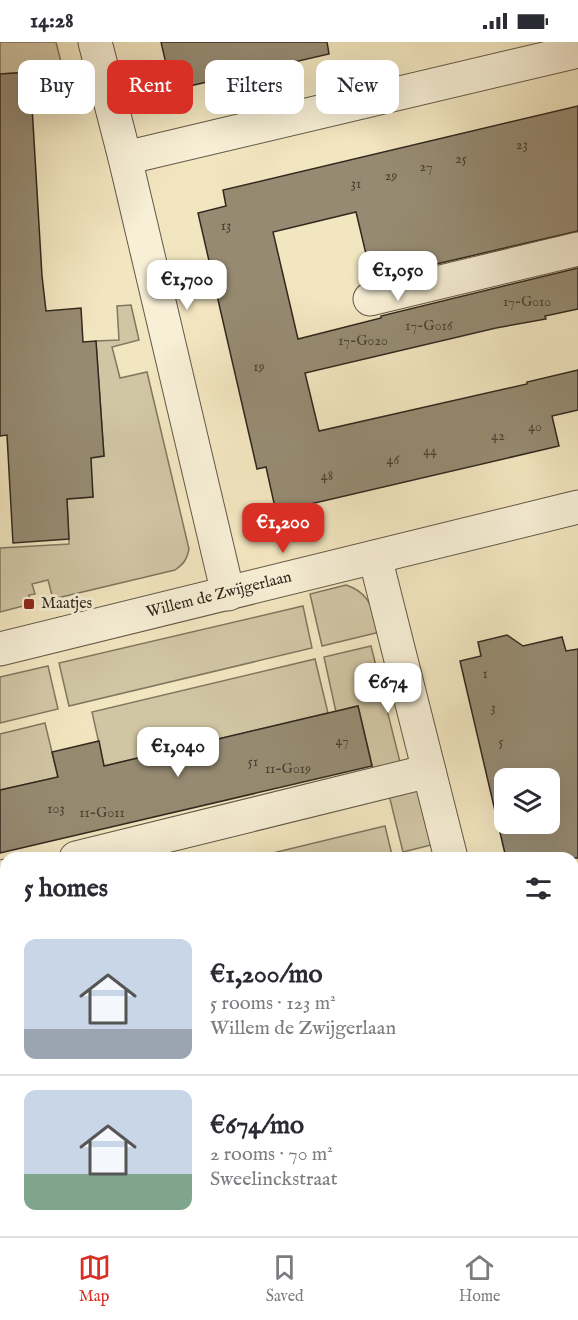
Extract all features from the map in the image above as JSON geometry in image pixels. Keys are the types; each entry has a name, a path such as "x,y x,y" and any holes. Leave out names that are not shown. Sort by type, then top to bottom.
{"street":[{"path":"95,42 125,158 228,594"},
{"path":"125,158 578,51"},
{"path":"370,299 578,249"},
{"name":"Willem de Zwijgerlaan","path":"0,649 578,507"},
{"path":"375,557 449,852"},
{"path":"100,852 429,771"}],"shaded area":[{"path":"0,42 56,42 60,60 18,60 18,73 0,74"},
{"path":"131,305 139,340 112,347 120,378 147,372 189,549 186,558 175,570 53,599 48,580 32,584 35,594 29,595 31,604 0,612 0,548 69,544 67,499 93,497 90,457 104,456 96,341 119,340 117,306"},
{"path":"346,585 354,588 366,598 380,632 322,646 310,594"},
{"path":"303,606 312,648 69,706 59,663"},
{"path":"371,646 401,766 374,773 358,706 336,712 324,657"},
{"path":"315,659 328,713 104,766 92,712"},
{"path":"48,666 58,709 0,723 0,677"},
{"path":"45,723 58,777 0,790 0,734"},
{"path":"417,788 431,845 403,852 389,795"},
{"path":"385,826 391,852 277,852"}],"building":[{"path":"161,42 327,42 329,54 303,60 205,60 205,82 193,85 193,60 165,60"},
{"path":"18,73 18,114 32,114 46,311 81,308 83,342 96,341 104,456 91,458 93,497 67,499 69,539 13,543 7,435 0,436 0,74"},
{"path":"578,106 578,231 372,279 356,212 273,232 298,339 381,318 381,316 578,268 578,309 545,316 546,319 496,328 305,373 319,431 527,384 527,382 578,370 578,410 552,416 559,446 276,512 266,467 257,469 198,213 226,206 223,190"},
{"path":"507,635 523,646 562,637 566,651 578,649 578,852 505,852 500,834 560,834 560,768 494,768 494,807 460,661 481,656 478,642"},
{"path":"358,706 372,766 0,852 0,790 58,777 52,752 99,741 104,766"}],"place":[{"name":"Maatjes","path":"29,604"}]}
